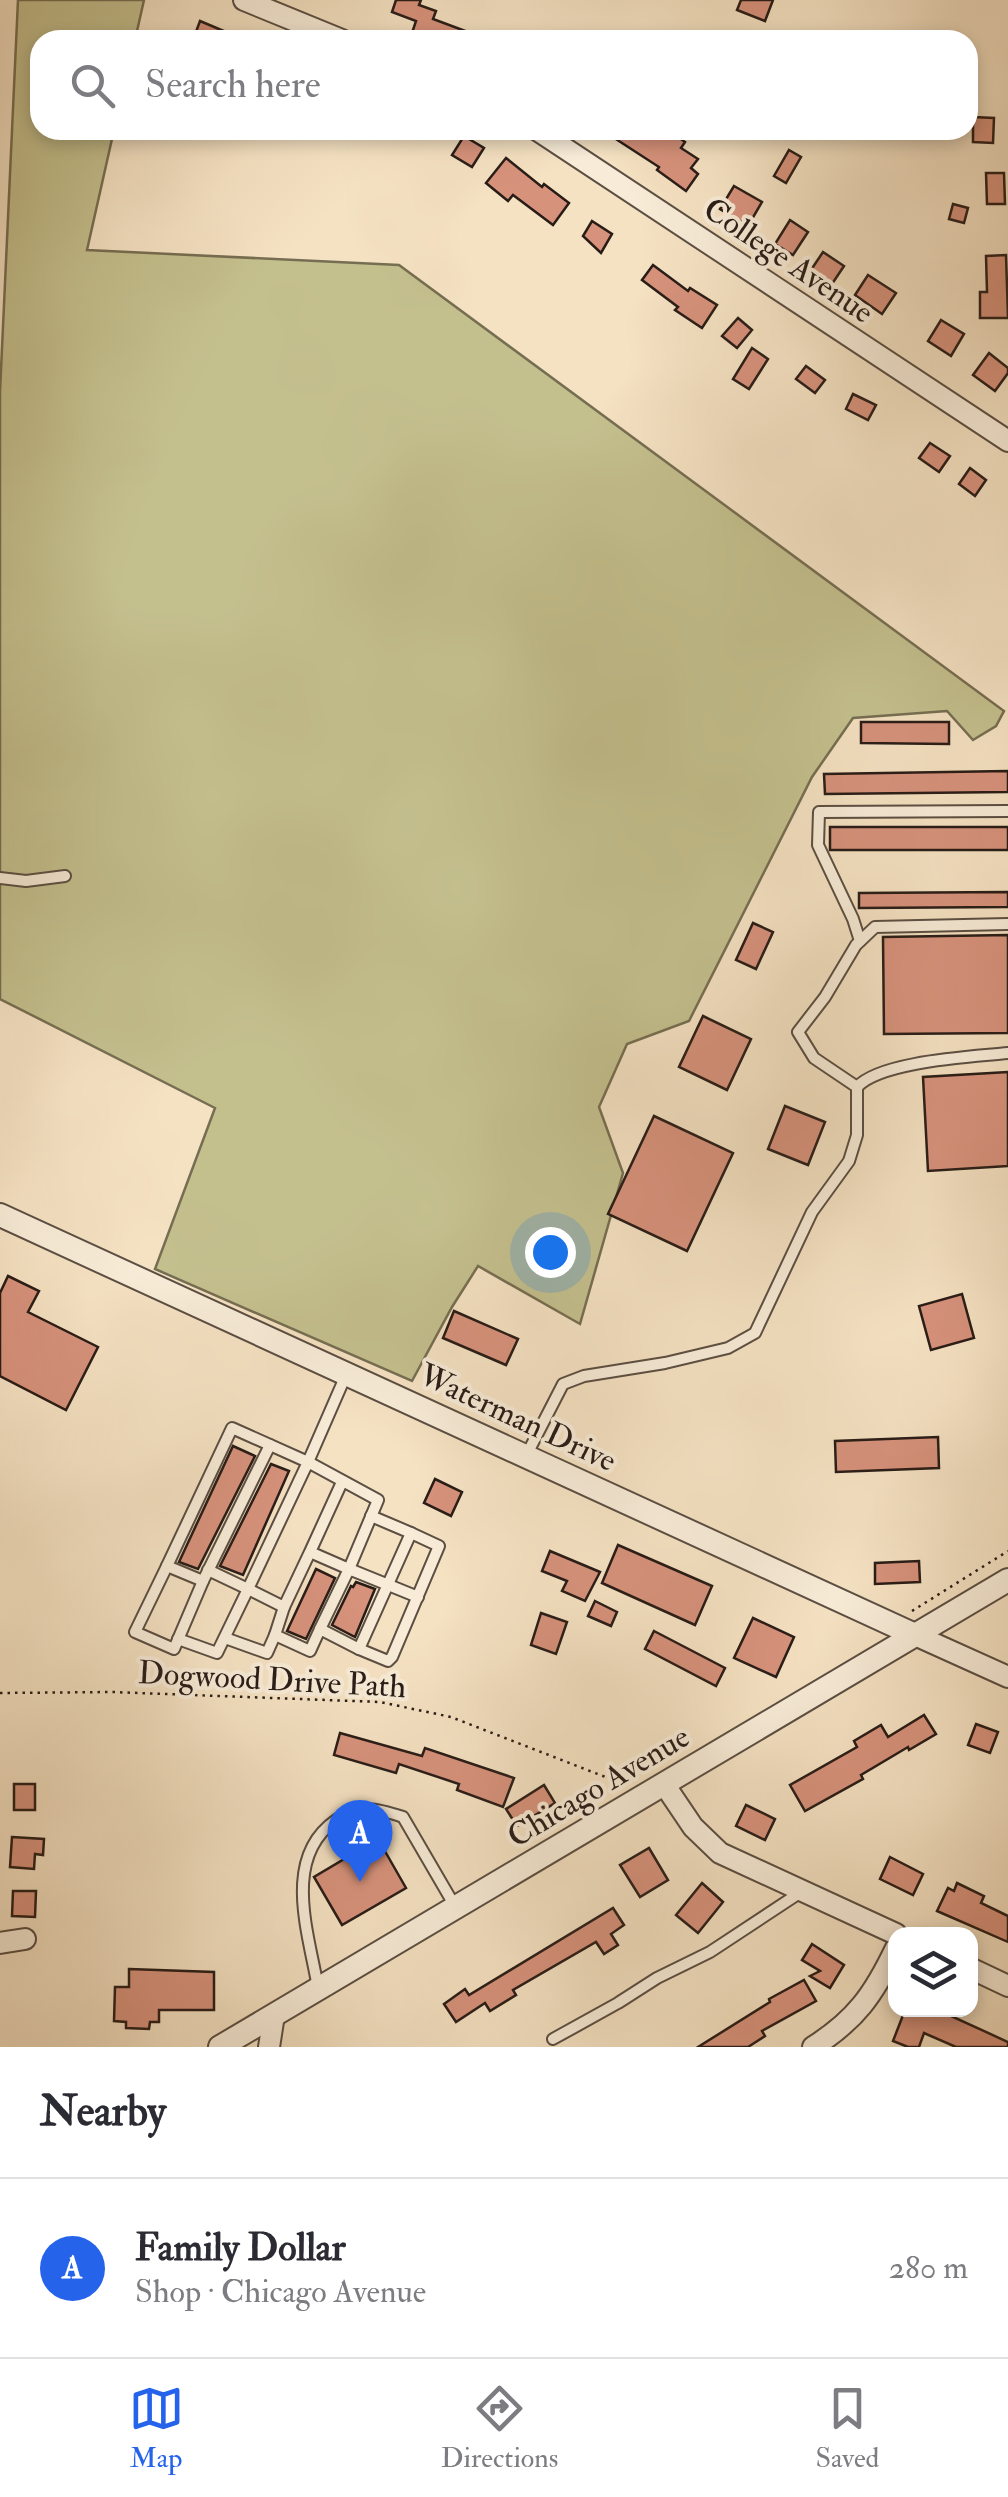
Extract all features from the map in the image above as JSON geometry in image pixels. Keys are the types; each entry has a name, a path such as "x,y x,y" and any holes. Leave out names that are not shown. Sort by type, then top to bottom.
{"street":[{"path":"244,0 318,30"},
{"name":"College Avenue","path":"552,140 1008,441"},
{"name":"Waterman Drive","path":"0,1215 1008,1677"},
{"name":"Chicago Avenue","path":"220,2047 1008,1580"},
{"path":"655,1789 710,1845 730,1859 888,1930"},
{"path":"0,1943 25,1940"},
{"path":"813,2047 842,2028 862,2007 888,1964"},
{"path":"978,1972 1008,1986"},
{"path":"269,2047 274,2015"}],"lane":[{"path":"860,941 818,845 819,812 1008,811"},
{"path":"0,878 26,881 65,876"},
{"path":"857,1086 814,1058 798,1032 860,941 875,927 1008,924"},
{"path":"526,1456 562,1384 584,1376 728,1348 754,1333 812,1212 848,1162 857,1135 857,1086 865,1078 909,1065 1008,1053"},
{"path":"178,1639 218,1653 346,1374"},
{"path":"270,1445 174,1650 136,1632 232,1428 270,1445 308,1462 378,1500 310,1651 275,1635"},
{"path":"225,1638 267,1653 342,1482"},
{"path":"320,1629 388,1662 392,1657 439,1546 372,1516"},
{"path":"359,1650 411,1533"},
{"path":"310,1552 418,1597"},
{"path":"168,1566 206,1575 284,1607"},
{"path":"318,1989 302,1905 305,1863 320,1832 348,1812 374,1808 403,1816 457,1908"},
{"path":"553,2038 710,1952 802,1891"}],"path":[{"path":"917,1608 1008,1551"},
{"name":"Dogwood Drive Path","path":"0,1693 112,1692 380,1702 451,1717 655,1789"}],"shaded area":[{"path":"18,0 144,0 137,30 30,30 30,140 112,140 87,250 399,265 1004,711 996,726 973,740 947,711 853,718 812,777 689,1021 627,1044 599,1107 623,1173 580,1324 478,1266 412,1381 155,1269 215,1108 0,999 0,392"}],"building":[{"path":"396,0 421,0 419,5 436,11 433,19 463,30 413,30 416,21 392,12"},
{"path":"741,0 773,0 765,21 737,10"},
{"path":"200,21 221,30 197,30"},
{"path":"978,117 994,118 993,143 973,142 978,140"},
{"path":"461,140 471,140 484,148 472,167 452,155"},
{"path":"617,140 682,140 685,142 681,148 698,159 691,168 698,174 686,191 657,170 659,167"},
{"path":"789,150 801,157 786,183 774,176"},
{"path":"506,158 569,203 553,225 513,195 508,201 486,183"},
{"path":"986,173 1004,173 1005,204 987,204"},
{"path":"734,186 762,202 748,226 720,209"},
{"path":"953,204 968,208 964,223 949,219"},
{"path":"790,220 808,232 793,255 775,244"},
{"path":"592,221 612,234 601,253 583,236"},
{"path":"823,252 844,266 832,284 811,270"},
{"path":"1006,255 1008,318 980,318 980,292 987,292 986,256"},
{"path":"653,265 688,291 690,288 717,305 702,328 642,280"},
{"path":"868,275 896,293 882,314 855,295"},
{"path":"738,318 752,330 737,348 722,336"},
{"path":"941,320 964,334 951,356 928,341"},
{"path":"752,348 768,359 749,389 733,379"},
{"path":"989,353 1008,368 995,391 973,375"},
{"path":"806,366 825,380 815,393 796,379"},
{"path":"853,394 876,405 868,420 846,409"},
{"path":"930,443 950,456 939,472 919,458"},
{"path":"970,468 986,480 975,496 959,484"},
{"path":"861,722 949,722 949,744 861,743"},
{"path":"1008,771 1008,792 825,794 824,774"},
{"path":"830,827 1008,827 1008,850 830,850"},
{"path":"1008,892 1008,907 859,908 859,893"},
{"path":"753,923 773,932 756,969 736,960"},
{"path":"1008,935 1008,1033 884,1034 883,937"},
{"path":"703,1016 751,1039 727,1090 679,1067"},
{"path":"1008,1072 1008,1166 928,1171 923,1077"},
{"path":"785,1106 825,1122 808,1165 768,1149"},
{"path":"654,1116 733,1153 687,1251 608,1214"},
{"path":"8,1276 39,1291 28,1312 98,1347 66,1410 0,1376 0,1293"},
{"path":"962,1294 974,1338 931,1350 919,1306"},
{"path":"454,1311 518,1339 506,1365 443,1338"},
{"path":"938,1437 939,1468 836,1472 835,1441"},
{"path":"233,1446 255,1456 198,1569 179,1562"},
{"path":"271,1464 289,1471 243,1575 220,1566"},
{"path":"435,1479 462,1492 451,1516 424,1503"},
{"path":"618,1545 712,1586 695,1625 602,1583"},
{"path":"550,1551 600,1572 585,1601 562,1591 567,1581 542,1571"},
{"path":"919,1561 920,1582 875,1584 875,1563"},
{"path":"316,1569 335,1578 306,1639 287,1631"},
{"path":"356,1582 375,1589 355,1637 332,1625"},
{"path":"595,1601 617,1612 611,1626 588,1616"},
{"path":"541,1613 567,1622 556,1654 531,1645"},
{"path":"753,1618 794,1637 776,1677 734,1658"},
{"path":"654,1631 725,1668 716,1686 645,1649"},
{"path":"924,1715 936,1734 805,1811 790,1785 857,1747 854,1741 881,1725 888,1737"},
{"path":"976,1724 998,1732 990,1753 968,1745"},
{"path":"340,1733 422,1756 425,1748 514,1778 503,1807 457,1790 459,1784 399,1764 396,1773 334,1755"},
{"path":"14,1784 35,1784 35,1810 14,1810"},
{"path":"544,1785 555,1803 517,1826 506,1809"},
{"path":"746,1805 775,1819 765,1840 736,1826"},
{"path":"12,1837 44,1839 43,1855 35,1854 34,1869 10,1867"},
{"path":"378,1839 406,1888 342,1925 314,1877"},
{"path":"649,1848 668,1880 640,1897 620,1865"},
{"path":"890,1857 923,1874 913,1895 880,1879"},
{"path":"702,1883 723,1902 698,1933 676,1915"},
{"path":"957,1883 984,1896 981,1903 1008,1916 1008,1942 937,1911 948,1888 954,1891"},
{"path":"13,1891 36,1891 35,1917 12,1916"},
{"path":"613,1908 624,1925 611,1934 618,1945 604,1954 596,1942 513,1990 516,1995 490,2011 485,2003 456,2022 444,2004 465,1989 469,1995"},
{"path":"812,1944 844,1965 830,1988 810,1976 820,1971 802,1960"},
{"path":"129,1969 214,1972 214,2010 159,2010 159,2022 150,2022 149,2029 126,2028 126,2022 114,2021 115,1987 129,1987"},
{"path":"804,1980 816,2001 762,2031 765,2036 748,2047 698,2047 770,2002 769,1999"},
{"path":"902,2017 953,2017 1008,2042 1008,2047 956,2047 924,2033 919,2047 893,2041"}],"place":[{"name":"Family Dollar","path":"360,1882"}]}
